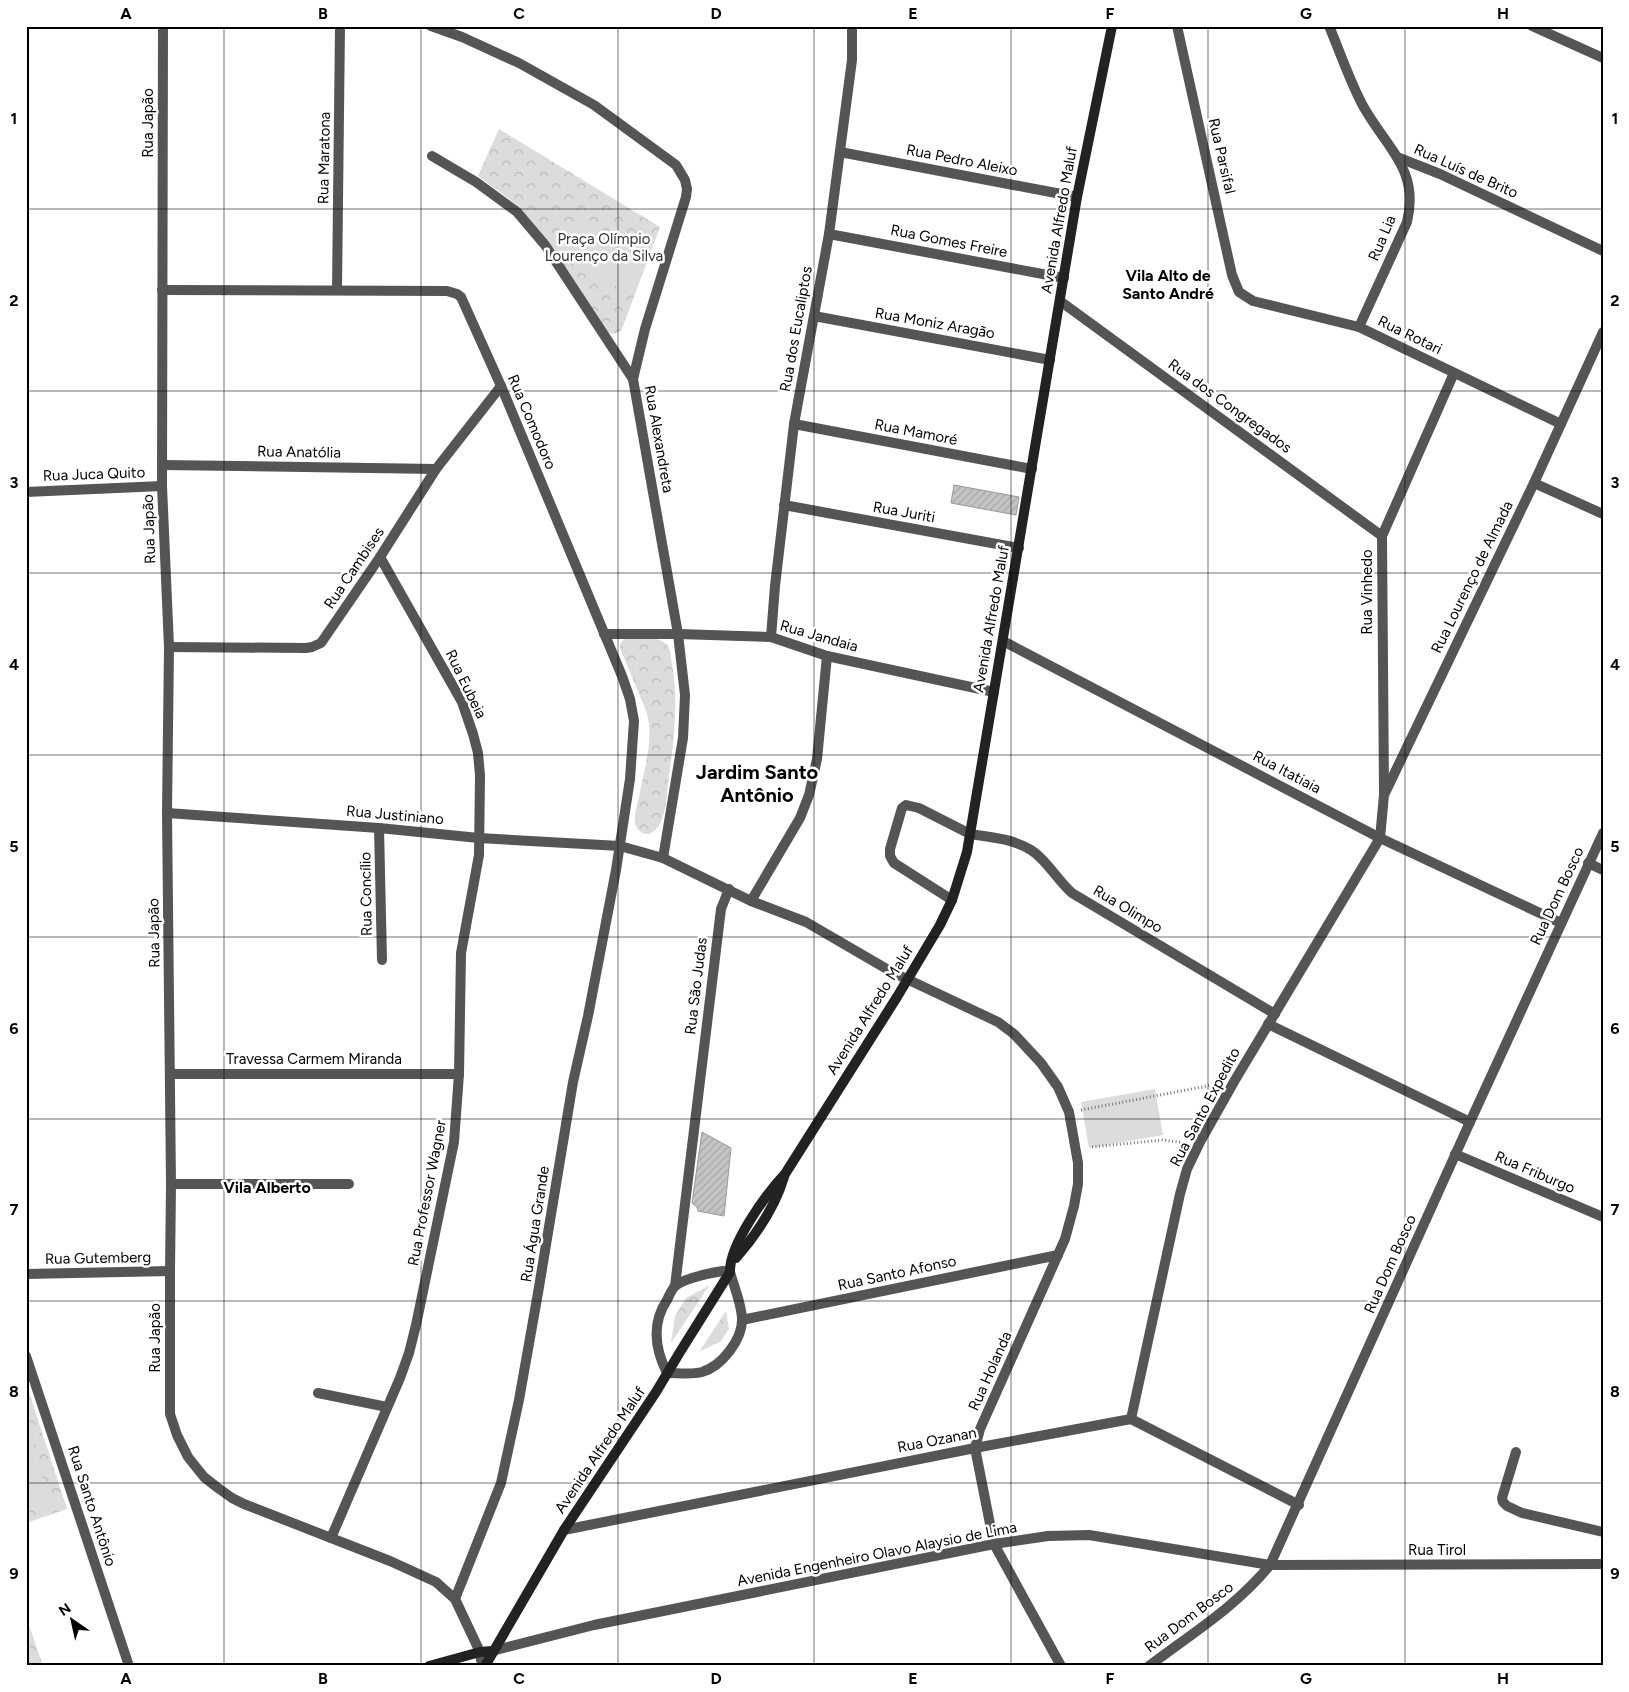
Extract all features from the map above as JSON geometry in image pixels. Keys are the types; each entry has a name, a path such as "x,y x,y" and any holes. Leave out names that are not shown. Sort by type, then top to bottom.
{"main road":[{"name":"Avenida Alfredo Maluf","path":"492,1651 564,1530 667,1373 730,1268 748,1244 778,1196 785,1174 908,979 940,925 952,900 967,852 1077,197 1112,26"},
{"name":"Avenida Engenheiro Olavo Alaysio de Lima","path":"429,1666 480,1652 492,1651"},
{"path":"484,1666 492,1651"}],"street":[{"name":"Rua Japão","path":"163,26 162,486 169,646 167,813 172,1184 170,1414 177,1435 188,1457 204,1477 232,1498 436,1582 455,1599 480,1652 484,1666"},
{"name":"Rua Maratona","path":"337,290 340,26"},
{"name":"Rua Alexandreta","path":"431,26 462,36 519,63 594,105 676,165 682,173 687,189 645,329 633,379 678,634 685,694 685,717 680,760 663,858"},
{"name":"Rua dos Eucaliptos","path":"771,637 794,424 829,234 852,60 852,26"},
{"name":"Rua Parsifal","path":"1177,26 1232,275 1239,292"},
{"name":"Rua Luís de Brito","path":"1329,26 1362,102 1397,157 1440,174 1603,251"},
{"path":"1532,26 1603,58"},
{"name":"Rua Pedro Aleixo","path":"840,152 1077,197"},
{"path":"432,156 476,182 517,212 545,245 633,379"},
{"name":"Rua Lia","path":"1359,328 1407,222 1410,210 1409,182 1405,170 1397,157"},
{"name":"Rua Gomes Freire","path":"829,234 1064,278"},
{"name":"Rua Comodoro","path":"162,290 447,292 457,294 464,301 630,699 634,721 630,780 620,846"},
{"name":"Rua Rotari","path":"1239,292 1253,301 1359,328 1561,424"},
{"name":"Rua dos Congregados","path":"1060,301 1382,536"},
{"name":"Rua Moniz Aragão","path":"814,316 1050,360"},
{"name":"Rua Lourenço de Almada","path":"1380,838 1384,795 1534,484 1603,332"},
{"name":"Rua Vinhedo","path":"1384,795 1382,536 1454,373"},
{"name":"Rua Cambises","path":"169,646 306,648 317,646 325,638 380,557 436,469 501,386"},
{"name":"Rua Mamoré","path":"794,424 1032,469"},
{"name":"Rua Anatólia","path":"162,466 436,469"},
{"path":"1534,484 1603,514"},
{"name":"Rua Juca Quito","path":"26,492 162,486"},
{"name":"Rua Juriti","path":"784,505 1019,548"},
{"name":"Rua Eubeia","path":"380,557 462,702 478,753 480,775 479,838"},
{"name":"Rua Jandaia","path":"604,634 771,637 827,656 994,692"},
{"name":"Rua Itatiaia","path":"1003,640 1380,838 1561,923"},
{"path":"751,901 800,818 809,795 817,759 827,656"},
{"name":"Rua Olimpo","path":"952,900 894,863 890,856 890,848 902,808 906,805 920,808 970,834 1001,839 1031,850 1042,859 1060,882 1072,893 1275,1014"},
{"name":"Rua Justiniano","path":"167,813 379,828 479,838 620,846 663,858 729,889"},
{"name":"Rua Concílio","path":"379,828 382,960"},
{"name":"Rua Dom Bosco","path":"1149,1666 1238,1600 1257,1582 1270,1565 1299,1505 1455,1154 1603,832"},
{"name":"Rua Professor Wagner","path":"331,1538 405,1364 416,1325 454,1142 459,1074 461,953 479,854 479,838"},
{"name":"Rua Santo Expedito","path":"1132,1419 1187,1169 1235,1080 1380,838"},
{"name":"Rua Água Grande","path":"455,1599 501,1484 519,1400 573,1082 588,1016 620,846"},
{"path":"1588,863 1603,870"},
{"path":"729,889 751,901 806,922 908,979"},
{"name":"Rua São Judas","path":"675,1286 721,909 729,889"},
{"name":"Rua Holanda","path":"908,979 998,1022 1014,1034 1041,1062 1051,1076 1058,1087 1068,1112 1078,1164 1078,1184 1065,1239 980,1430 975,1448 994,1544 1061,1666"},
{"path":"1268,1024 1470,1122"},
{"name":"Travessa Carmem Miranda","path":"170,1074 459,1074"},
{"name":"Rua Friburgo","path":"1455,1154 1603,1217"},
{"path":"172,1184 349,1184"},
{"name":"Rua Santo Afonso","path":"742,1320 1058,1255"},
{"path":"730,1268 742,1320 732,1347 718,1363 703,1371 667,1373 660,1358 656,1337 661,1309 675,1286 699,1276 730,1268"},
{"name":"Rua Gutemberg","path":"26,1274 170,1271"},
{"name":"Rua Santo Antônio","path":"26,1356 129,1666"},
{"path":"318,1393 387,1407"},
{"path":"1132,1419 1299,1505"},
{"name":"Rua Ozanan","path":"564,1530 975,1448 1132,1419"},
{"path":"1516,1452 1502,1502 1522,1512 1603,1532"},
{"name":"Avenida Engenheiro Olavo Alaysio de Lima","path":"492,1651 594,1625 994,1544 1048,1536 1090,1535 1270,1565"},
{"name":"Rua Tirol","path":"1270,1565 1603,1564"}],"path":[{"path":"1068,1112 1235,1080"},
{"path":"1092,1147 1162,1140 1186,1143"}],"green space":[{"name":"Praça Olímpio Lourenço da Silva","path":"499,129 660,227 622,329 619,332 608,333 533,223 513,202 478,176"},
{"path":"578,222 647,262 629,293 560,253"},
{"path":"628,638 649,638 664,642 670,650 674,679 675,720 665,806 660,824 649,834 640,831 635,823 648,755 649,724 647,713 620,648 620,644"},
{"path":"1155,1089 1163,1135 1089,1148 1081,1102"},
{"path":"709,1286 671,1343 675,1316 686,1298"},
{"path":"726,1311 729,1329 721,1341 699,1352"},
{"path":"26,1383 67,1509 26,1523"},
{"path":"26,1420 51,1504 26,1511"},
{"path":"26,1616 43,1666 26,1666"}],"building":[{"path":"954,485 1019,497 1016,515 951,503"},
{"path":"702,1132 731,1148 724,1216 698,1211 697,1207 692,1203"}],"district":[{"name":"Vila Alto de Santo André","path":"1168,284"},
{"name":"Jardim Santo Antônio","path":"757,784"},
{"name":"Vila Alberto","path":"267,1187"}]}
